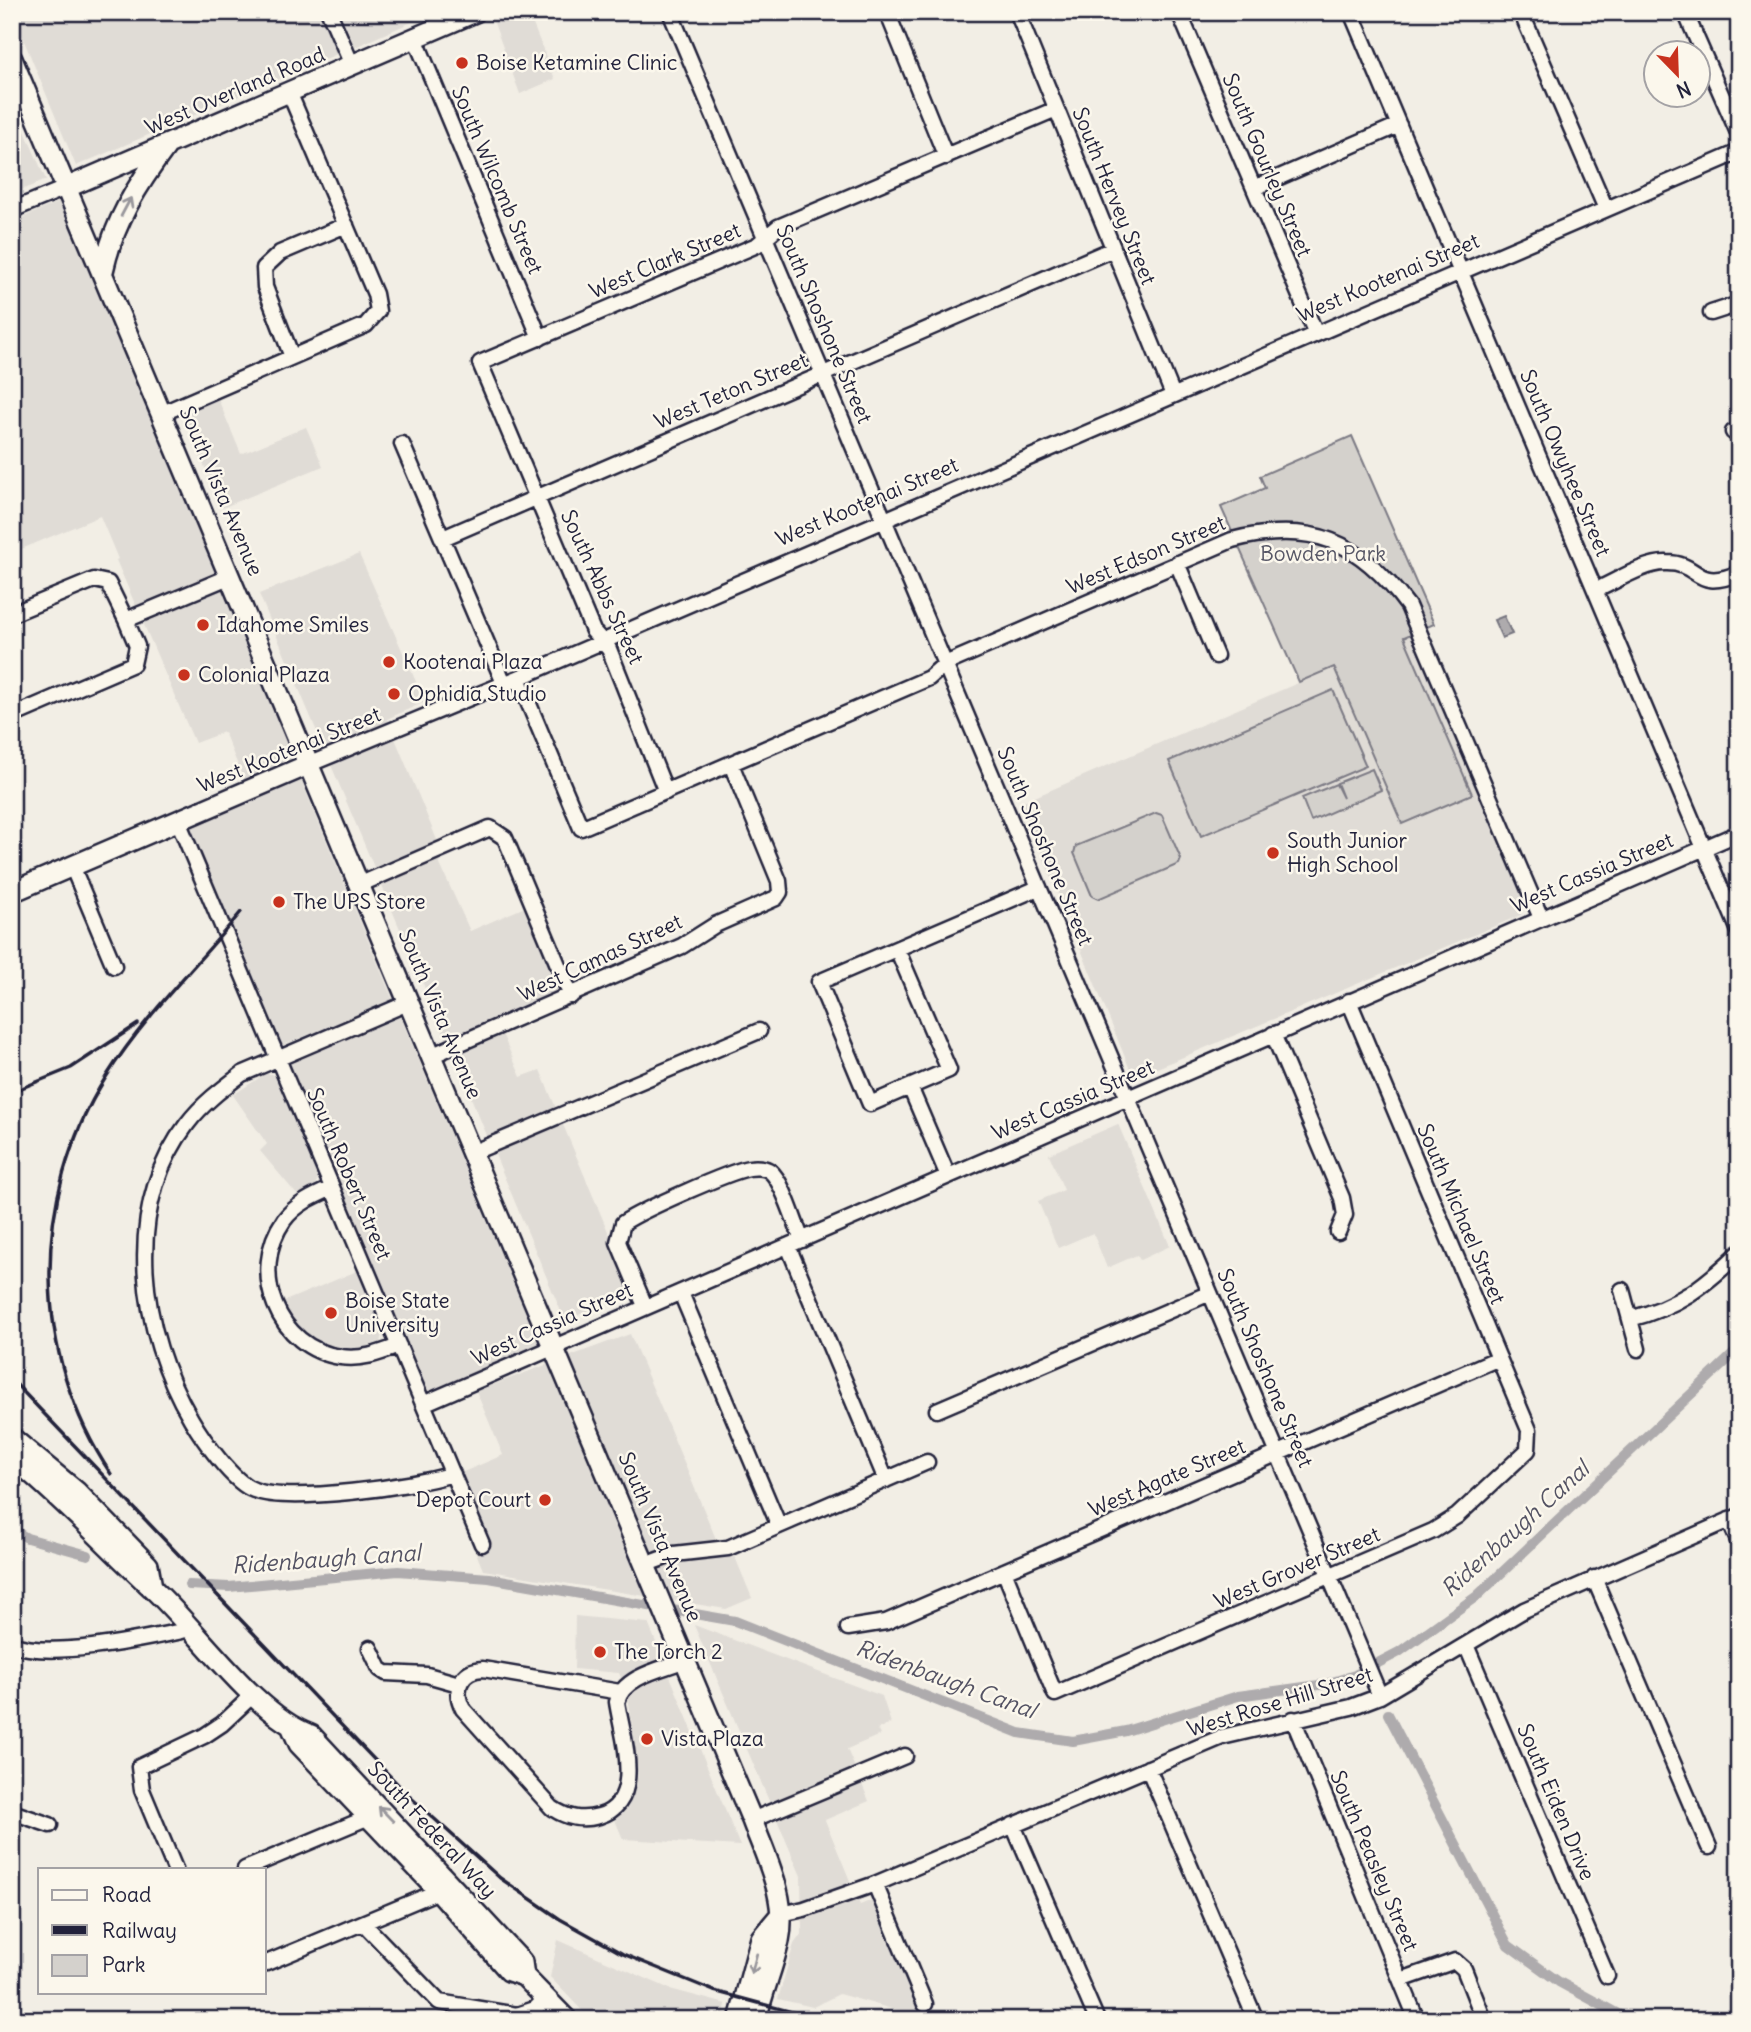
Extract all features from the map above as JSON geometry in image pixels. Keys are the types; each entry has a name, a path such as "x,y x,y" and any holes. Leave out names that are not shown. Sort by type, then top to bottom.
{"main road":[{"name":"West Overland Road","path":"68,187 475,12"},
{"name":"South Vista Avenue","path":"12,59 474,1152 752,1820 777,1888 780,1914 779,1940 756,2020"},
{"path":"103,271 109,245 123,210 167,145"},
{"name":"West Kootenai Street","path":"12,891 310,764"},
{"name":"South Federal Way","path":"12,1438 76,1492 148,1565 152,1587"},
{"name":"South Federal Way","path":"12,1457 64,1500 254,1694 292,1728 311,1735 522,1962 524,1976"},
{"name":"South Federal Way","path":"292,1728 299,1744 439,1891 509,1972 524,1976 567,2020"},
{"path":"739,2020 761,1938 780,1914"}],"street":[{"path":"329,12 352,65"},
{"name":"South Shoshone Street","path":"670,12 1380,1696"},
{"path":"887,12 946,157"},
{"name":"South Hervey Street","path":"1017,12 1173,396"},
{"name":"South Gourley Street","path":"1180,12 1316,334"},
{"name":"South Owyhee Street","path":"1351,12 1739,931"},
{"path":"1521,12 1606,209"},
{"path":"1685,12 1739,135"},
{"name":"South Wilcomb Street","path":"415,38 540,338"},
{"path":"163,413 366,325 378,312 375,294 289,92"},
{"name":"West Clark Street","path":"480,363 757,245 778,228 1056,109"},
{"path":"1254,188 1399,125"},
{"name":"West Kootenai Street","path":"310,764 389,734 440,708 511,681 1739,152"},
{"name":"West Overland Road","path":"12,210 68,187"},
{"path":"292,357 265,287 264,268 280,253 346,225"},
{"name":"West Teton Street","path":"443,538 1113,249"},
{"path":"1711,313 1739,304"},
{"name":"South Abbs Street","path":"480,363 593,631 609,649 666,792"},
{"path":"402,444 511,681"},
{"name":"West Edson Street","path":"511,681 581,828 929,678 945,664 1232,540 1268,531 1305,533 1345,545 1391,582 1408,606 1541,918"},
{"path":"1177,563 1216,656"},
{"path":"1596,590 1659,563 1683,566 1699,577 1711,581 1739,573"},
{"path":"126,620 231,576"},
{"path":"12,614 94,580 108,583 137,646 133,664 12,716"},
{"name":"West Camas Street","path":"433,1055 682,946 715,925 770,902 780,892 779,881 731,764"},
{"name":"South Robert Street","path":"178,821 482,1544"},
{"path":"361,884 490,828 499,831 505,838 571,996"},
{"name":"West Cassia Street","path":"423,1404 1739,833"},
{"path":"72,866 114,966"},
{"path":"897,948 949,1070 870,1104 819,982 897,948 1039,887"},
{"name":"South Michael Street","path":"1349,1001 1529,1430 1531,1444"},
{"path":"410,1002 242,1074 186,1124 154,1192 145,1243 149,1308 164,1366 200,1434 251,1490 275,1496 303,1494 421,1483 453,1474"},
{"path":"474,1152 759,1031"},
{"path":"1273,1034 1342,1198 1345,1215 1338,1232"},
{"path":"909,1087 948,1177"},
{"path":"645,1306 618,1242 623,1223 748,1168 765,1168 772,1172 778,1182 795,1243 886,1480"},
{"path":"332,1188 306,1199 285,1219 271,1246 267,1275 273,1304 289,1329 313,1348 341,1357 370,1357 399,1346"},
{"path":"1630,1320 1665,1310 1700,1290 1739,1253"},
{"path":"1622,1290 1638,1349"},
{"path":"681,1293 779,1526"},
{"path":"937,1410 1210,1293"},
{"name":"West Agate Street","path":"848,1628 886,1622 1499,1358"},
{"name":"West Grover Street","path":"1004,1571 1055,1694 1433,1531 1457,1516 1524,1456 1531,1444"},
{"path":"647,1564 674,1554 728,1548 927,1462"},
{"path":"1734,1518 1739,1543"},
{"name":"West Rose Hill Street","path":"780,1914 804,1909 875,1884 1222,1737 1351,1707 1380,1696 1524,1610 1734,1518"},
{"path":"1594,1578 1709,1847"},
{"path":"12,1660 19,1647 134,1641 192,1629"},
{"name":"South Eiden Drive","path":"1466,1645 1607,1976"},
{"path":"370,1648 380,1669 386,1673 427,1675 458,1684"},
{"path":"620,1692 483,1669 467,1673 458,1684 458,1701 552,1808 565,1816 584,1819 603,1815 617,1805 626,1793 628,1774 617,1702 620,1692 628,1684 686,1660"},
{"path":"175,1868 142,1790 139,1767 204,1736 222,1724 254,1694"},
{"name":"South Peasley Street","path":"1293,1719 1417,2020"},
{"path":"752,1820 905,1756"},
{"path":"1148,1768 1256,2020"},
{"path":"12,1812 50,1825"},
{"path":"247,1868 369,1818"},
{"path":"1013,1825 1097,2020"},
{"path":"875,1884 925,2004"},
{"path":"266,1963 439,1891"},
{"path":"363,1923 439,2002 517,2015 535,2009 545,1999"},
{"path":"1401,1980 1455,1961 1464,1969 1484,2020"}],"shaded area":[{"path":"12,12 319,12 337,54 76,166"},
{"path":"340,12 434,12 355,47"},
{"path":"521,12 528,12 555,79 520,94 494,23"},
{"path":"12,101 46,180 12,194"},
{"path":"59,202 301,762 245,782 224,732 195,743 116,560 118,559 100,516 12,553 12,222"},
{"path":"218,399 241,454 306,427 323,466 222,508 185,420 189,411"},
{"path":"359,554 426,704 422,703 387,719 444,857 438,860 470,931 525,907 561,995 497,1022 521,1077 540,1070 633,1291 565,1321 259,594"},
{"path":"1504,616 1512,634 1502,638 1494,620"},
{"name":"South Junior High School","path":"1411,634 1526,903 1521,915 1143,1074 1131,1072 1021,803"},
{"path":"301,780 393,1000 281,1046 189,827"},
{"path":"399,1013 539,1344 428,1392 287,1061"},
{"path":"265,1074 278,1078 318,1177 315,1187 298,1196 260,1151 267,1144 233,1095"},
{"path":"1118,1124 1170,1246 1140,1260 1137,1255 1107,1268 1093,1233 1058,1248 1038,1201 1064,1190 1049,1154"},
{"name":"Boise State University","path":"357,1271 383,1330 380,1342 361,1348 342,1349 323,1344 293,1323 280,1303"},
{"path":"630,1334 724,1558 735,1557 752,1598 726,1609 483,1570 473,1545 490,1539 461,1473 503,1455 476,1391"},
{"path":"575,1616 648,1623 740,1846 623,1839 615,1820 628,1808 638,1777 628,1694 619,1673 574,1669"},
{"path":"694,1625 882,1696 891,1723 877,1729 880,1735 847,1749 869,1801 825,1820 860,1905 872,1900 924,2018 839,1994 813,2007 778,1999 794,1944 802,1933 801,1876"},
{"path":"558,1940 670,1989 726,2004 723,2020 591,2020 550,1977"}],"green space":[{"name":"Bowden Park","path":"1352,436 1434,624 1404,637 1472,794 1402,824 1334,667 1299,682 1221,507 1265,488 1260,476"},
{"path":"1333,690 1366,766 1201,836 1169,761"},
{"path":"1372,769 1381,790 1311,821 1302,798 1336,784 1343,798 1337,783"},
{"path":"1156,813 1162,815 1181,859 1179,864 1098,899 1092,896 1074,853 1076,846"}],"waterway":[{"name":"Ridenbaugh Canal","path":"189,1585 229,1587 398,1571 489,1578 735,1621 1019,1733 1073,1741 1126,1731 1238,1696 1326,1684 1355,1675 1399,1652 1477,1596 1739,1349"},
{"name":"Ridenbaugh Canal","path":"12,1529 27,1538 88,1555"},
{"path":"1388,1714 1508,1945 1559,1982 1629,2020"}],"railway":[{"path":"111,1474 85,1428 66,1379 54,1328 50,1276 53,1224 63,1173 81,1124 121,1055 153,1013 241,912"},
{"path":"12,1092 71,1068 138,1024"},
{"path":"12,1380 408,1795 500,1878 560,1919 623,1954 714,1991 822,2020"}],"place":[{"name":"Boise Ketamine Clinic","path":"462,63"},
{"name":"Idahome Smiles","path":"203,625"},
{"name":"Kootenai Plaza","path":"389,662"},
{"name":"Colonial Plaza","path":"184,675"},
{"name":"Ophidia Studio","path":"394,694"},
{"name":"South Junior High School","path":"1273,853"},
{"name":"The UPS Store","path":"279,902"},
{"name":"Boise State University","path":"331,1313"},
{"name":"Depot Court","path":"545,1500"},
{"name":"The Torch 2","path":"600,1652"},
{"name":"Vista Plaza","path":"647,1739"}]}
